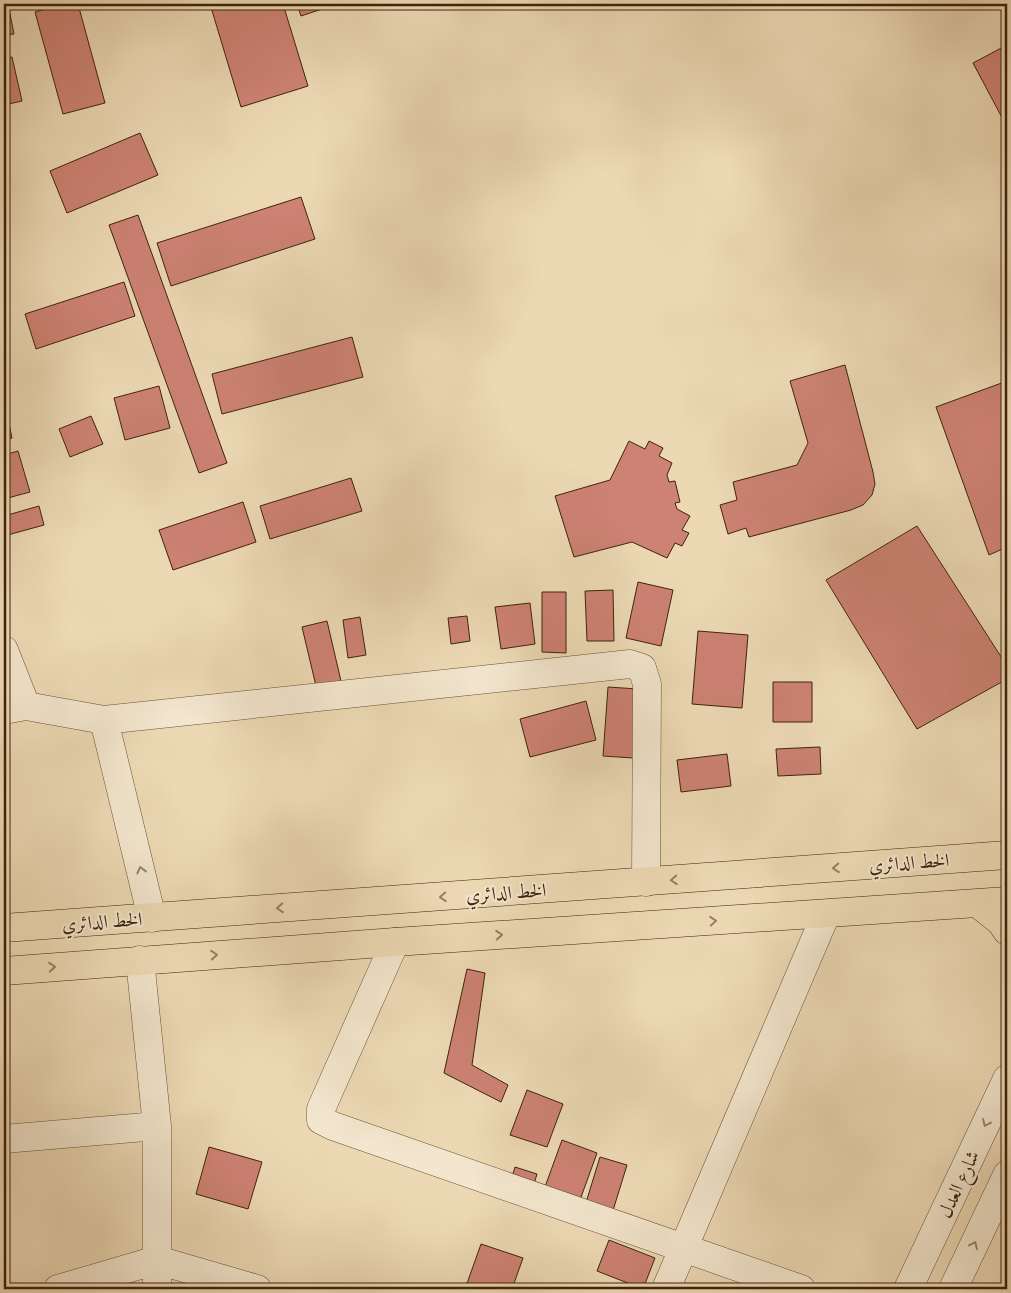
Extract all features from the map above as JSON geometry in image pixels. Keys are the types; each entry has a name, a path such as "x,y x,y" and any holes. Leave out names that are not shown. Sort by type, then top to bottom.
{"main road":[{"name":"الخط الدائري","path":"4,928 1007,855"},
{"path":"4,971 395,942 1007,901"},
{"path":"978,903 1001,922 1007,931"}],"street":[{"path":"4,650 15,708 104,720 630,664 642,668 647,684 646,882"},
{"path":"104,720 152,918"},
{"path":"666,1289 826,914"},
{"path":"395,942 321,1109 321,1120 332,1126 683,1250 801,1289"},
{"path":"140,960 157,1126 158,1289"},
{"name":"شارع العدل","path":"908,1289 1007,1079"},
{"path":"4,1139 157,1126"},
{"path":"953,1289 1007,1175"},
{"path":"58,1289 157,1260 257,1289"}],"building":[{"path":"4,4 8,4 14,34 4,35"},
{"path":"64,4 78,4 105,103 63,114 35,12"},
{"path":"210,4 283,4 308,86 241,107"},
{"path":"297,4 337,4 301,16"},
{"path":"1005,46 1007,50 1007,127 973,63"},
{"path":"12,57 22,101 4,105 4,59"},
{"path":"140,133 158,175 67,213 50,171"},
{"path":"301,197 315,239 171,286 157,243"},
{"path":"138,215 227,463 199,473 109,225"},
{"path":"124,282 135,316 36,349 25,314"},
{"path":"352,337 363,377 222,414 212,374"},
{"path":"845,365 873,472 875,484 872,495 863,505 851,510 749,537 746,528 728,534 720,505 737,500 733,482 797,465 808,443 790,381"},
{"path":"1007,381 1007,547 989,555 936,407"},
{"path":"159,386 170,428 125,440 114,398"},
{"path":"4,400 12,438 4,440"},
{"path":"91,416 103,444 70,457 59,429"},
{"path":"629,441 645,449 649,441 663,448 659,456 672,463 667,475 669,482 675,481 680,502 675,503 677,509 690,516 682,530 689,533 682,546 675,543 667,558 632,542 574,557 555,496 610,480"},
{"path":"18,451 30,492 4,499 4,455"},
{"path":"351,478 362,511 270,539 260,506"},
{"path":"243,502 256,542 173,570 159,530"},
{"path":"39,506 44,525 4,536 4,516"},
{"path":"917,526 1007,666 1007,679 917,729 826,580"},
{"path":"638,582 673,590 661,646 626,638"},
{"path":"613,590 614,641 587,641 585,591"},
{"path":"542,592 566,592 566,653 542,652"},
{"path":"530,603 535,644 501,649 495,607"},
{"path":"467,616 470,641 451,644 448,618"},
{"path":"360,617 366,655 348,658 343,620"},
{"path":"327,621 341,681 316,686 302,627"},
{"path":"698,631 748,635 742,708 692,704"},
{"path":"773,682 812,682 812,722 773,722"},
{"path":"608,687 653,690 648,759 603,756"},
{"path":"586,701 596,740 530,757 520,719"},
{"path":"820,747 821,774 778,776 776,749"},
{"path":"727,754 731,786 681,792 677,760"},
{"path":"467,969 485,973 472,1065 508,1085 501,1102 444,1073"},
{"path":"527,1090 563,1104 547,1147 510,1135"},
{"path":"562,1140 597,1153 576,1211 541,1198"},
{"path":"209,1147 262,1162 248,1209 196,1194"},
{"path":"600,1157 627,1165 611,1217 584,1209"},
{"path":"515,1167 537,1174 531,1194 509,1187"},
{"path":"609,1240 655,1258 643,1289 597,1271"},
{"path":"481,1244 523,1258 512,1289 465,1289"}]}
